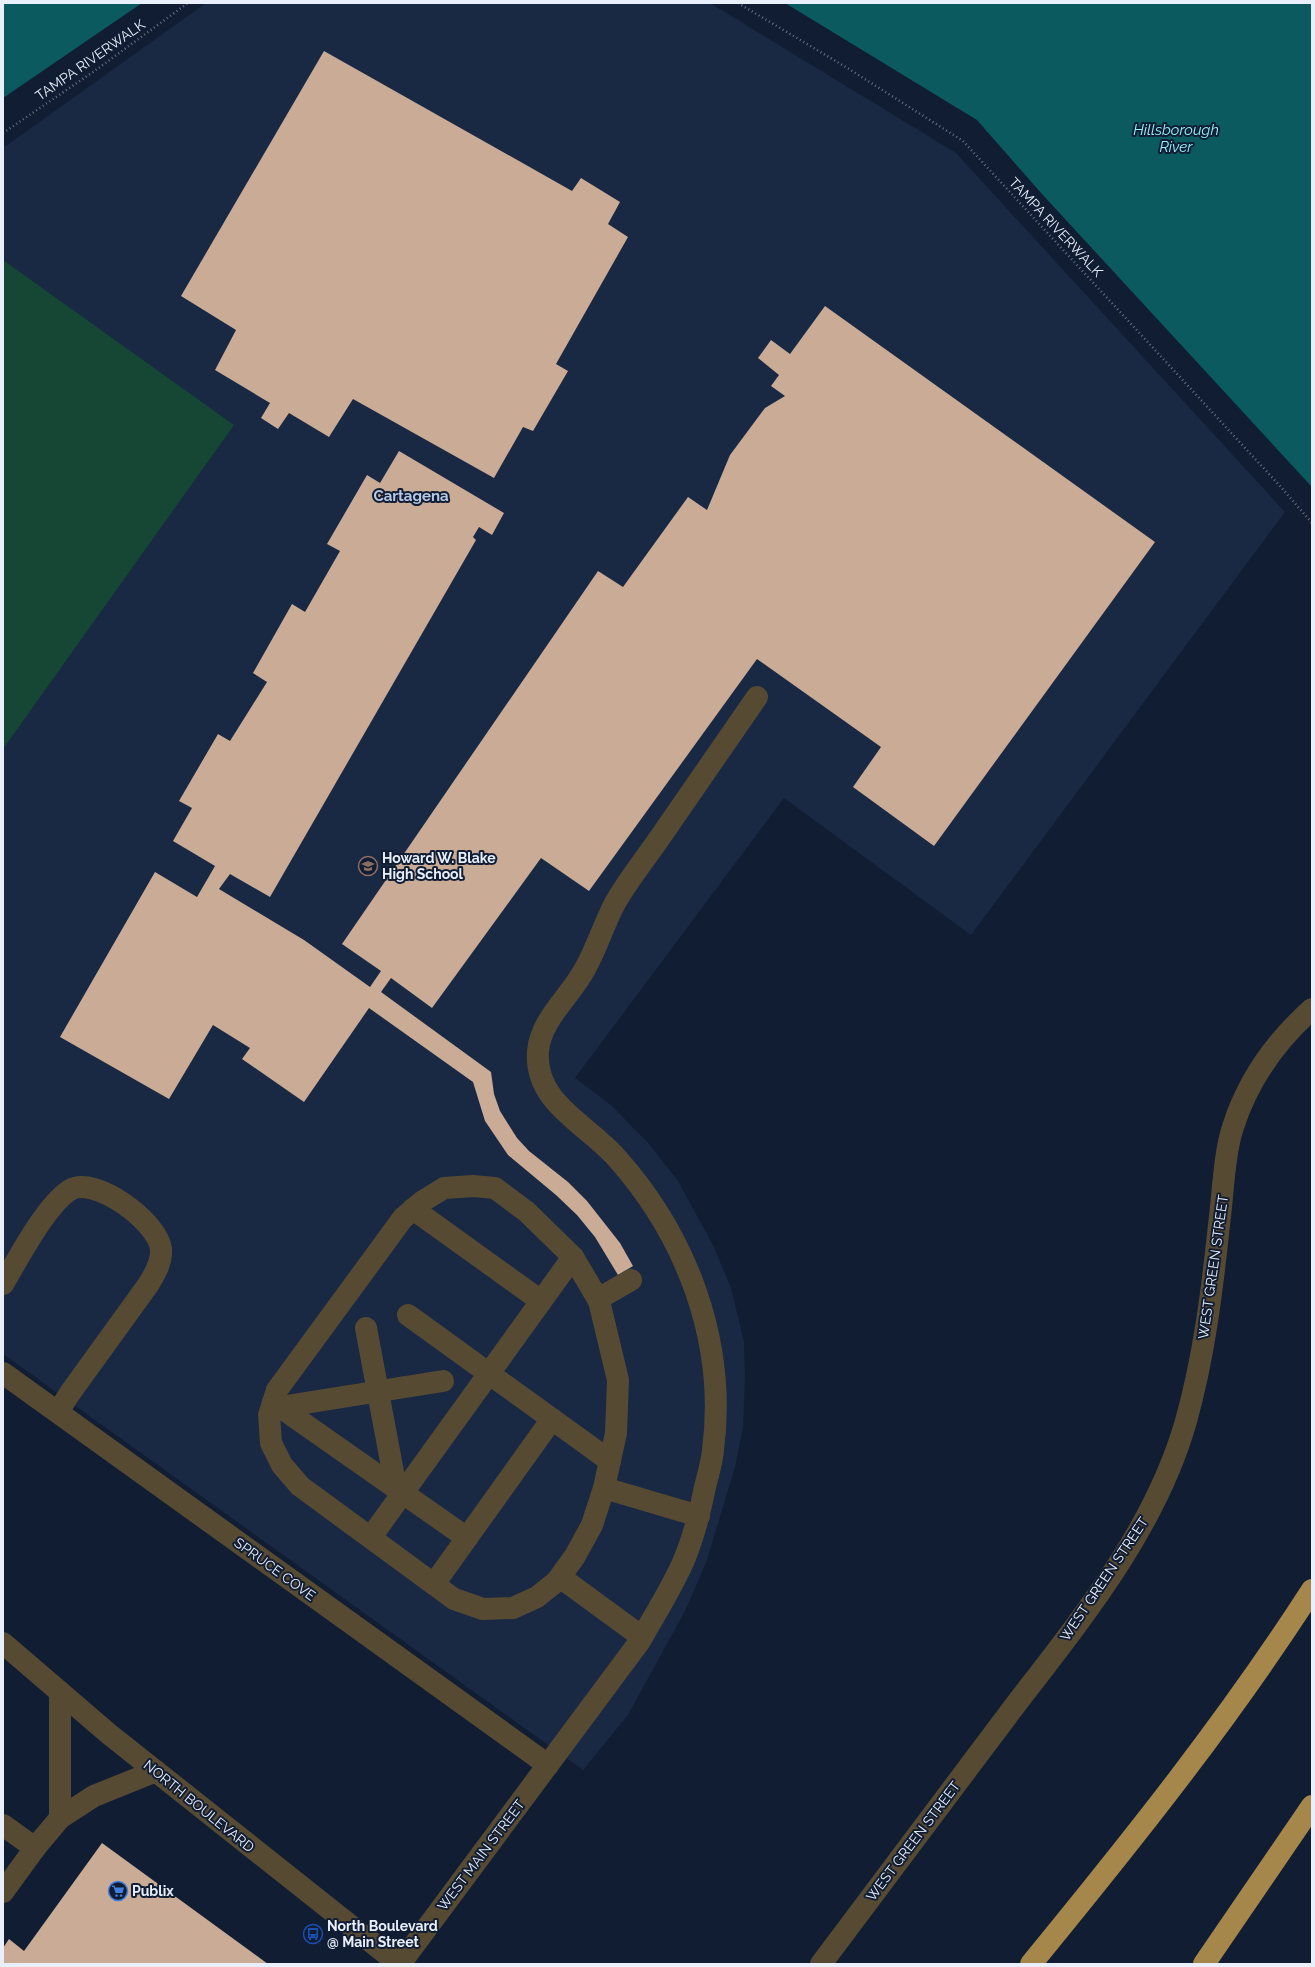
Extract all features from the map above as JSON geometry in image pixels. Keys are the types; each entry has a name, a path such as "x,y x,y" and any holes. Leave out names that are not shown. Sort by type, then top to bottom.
{"highway":[{"path":"1031,1964 1181,1778 1281,1638 1312,1590"},
{"path":"1204,1964 1312,1806"}],"street":[{"name":"WEST MAIN STREET","path":"399,1964 642,1637 665,1600 684,1559 699,1516 713,1450 716,1399 710,1340 702,1307 686,1264 660,1216 641,1187 613,1154 554,1101 540,1078 538,1050 548,1020 586,969 615,903 757,697"},
{"name":"WEST GREEN STREET","path":"821,1964 1097,1596 1144,1522 1174,1460 1186,1420 1199,1367 1210,1310 1232,1129 1257,1072 1276,1046 1296,1023 1312,1009"},
{"path":"3,1284 52,1207 70,1190 86,1186 109,1195 133,1211 152,1229 161,1248 158,1268 148,1285 58,1412"},
{"path":"473,1186 495,1188 527,1212 573,1257 598,1299 609,1336 618,1380 616,1433 604,1488 592,1525 575,1556 560,1577 537,1597 513,1608 484,1609 454,1599 300,1486 282,1465 271,1442 269,1415 276,1404 277,1390 403,1218 423,1201 444,1188 473,1186"},
{"path":"413,1210 541,1301"},
{"path":"370,1537 399,1490 489,1373 573,1257"},
{"path":"598,1299 631,1280"},
{"path":"408,1315 610,1461"},
{"path":"366,1328 399,1490"},
{"name":"SPRUCE COVE","path":"3,1373 548,1765"},
{"path":"276,1404 378,1392 443,1381"},
{"path":"276,1404 467,1538"},
{"path":"434,1584 552,1419"},
{"path":"604,1488 699,1516"},
{"path":"560,1577 642,1637"},
{"name":"NORTH BOULEVARD","path":"3,1643 156,1771 399,1964"},
{"path":"60,1692 60,1818"},
{"path":"3,1892 35,1848 60,1818 94,1796 156,1771"},
{"path":"3,1825 35,1848"}],"path":[{"name":"TAMPA RIVERWALK","path":"3,133 93,72 188,3"},
{"name":"TAMPA RIVERWALK","path":"738,3 849,69 963,141 1269,474 1312,523"}],"shaded area":[{"name":"Howard W. Blake High School","path":"206,3 710,3 956,153 1285,512 971,935 784,798 575,1078 611,1105 649,1144 678,1181 713,1245 731,1288 744,1342 745,1376 743,1427 735,1467 707,1560 686,1609 628,1715 583,1770 3,1354 3,148"},
{"path":"3,260 234,425 3,749"}],"water":[{"path":"3,3 142,3 3,98"},
{"name":"Hillsborough River","path":"785,3 1312,3 1312,487 1042,194 977,120"}],"building":[{"path":"324,51 572,191 581,178 620,202 608,224 628,237 556,364 568,371 533,431 523,427 494,478 353,399 329,437 289,413 278,429 261,418 270,403 215,370 236,330 181,296"},
{"path":"825,306 1155,542 934,846 853,787 881,747 757,659 589,891 541,858 432,1008 391,978 381,992 491,1072 494,1094 500,1111 517,1138 529,1151 568,1182 587,1201 620,1243 633,1266 618,1275 595,1237 577,1215 556,1195 508,1155 485,1121 473,1082 369,1008 304,1102 242,1059 250,1048 213,1025 169,1099 60,1037 155,872 197,897 215,866 173,841 192,808 179,801 218,734 230,741 267,682 253,673 292,604 305,612 340,551 327,544 367,475 380,483 399,451 504,513 492,535 479,527 473,537 476,540 270,897 230,874 219,889 304,940 370,987 381,971 342,944 598,571 623,587 688,497 707,510 730,455 765,408 785,396 771,386 779,375 758,358 771,340 790,354"},
{"name":"Publix","path":"102,1843 268,1964 3,1964 3,1948 9,1939 24,1951"}],"place":[{"name":"Howard W. Blake High School","path":"368,866"},
{"name":"Publix","path":"118,1891"},
{"name":"North Boulevard @ Main Street","path":"313,1934"}],"district":[{"name":"Cartagena","path":"411,496"}]}
